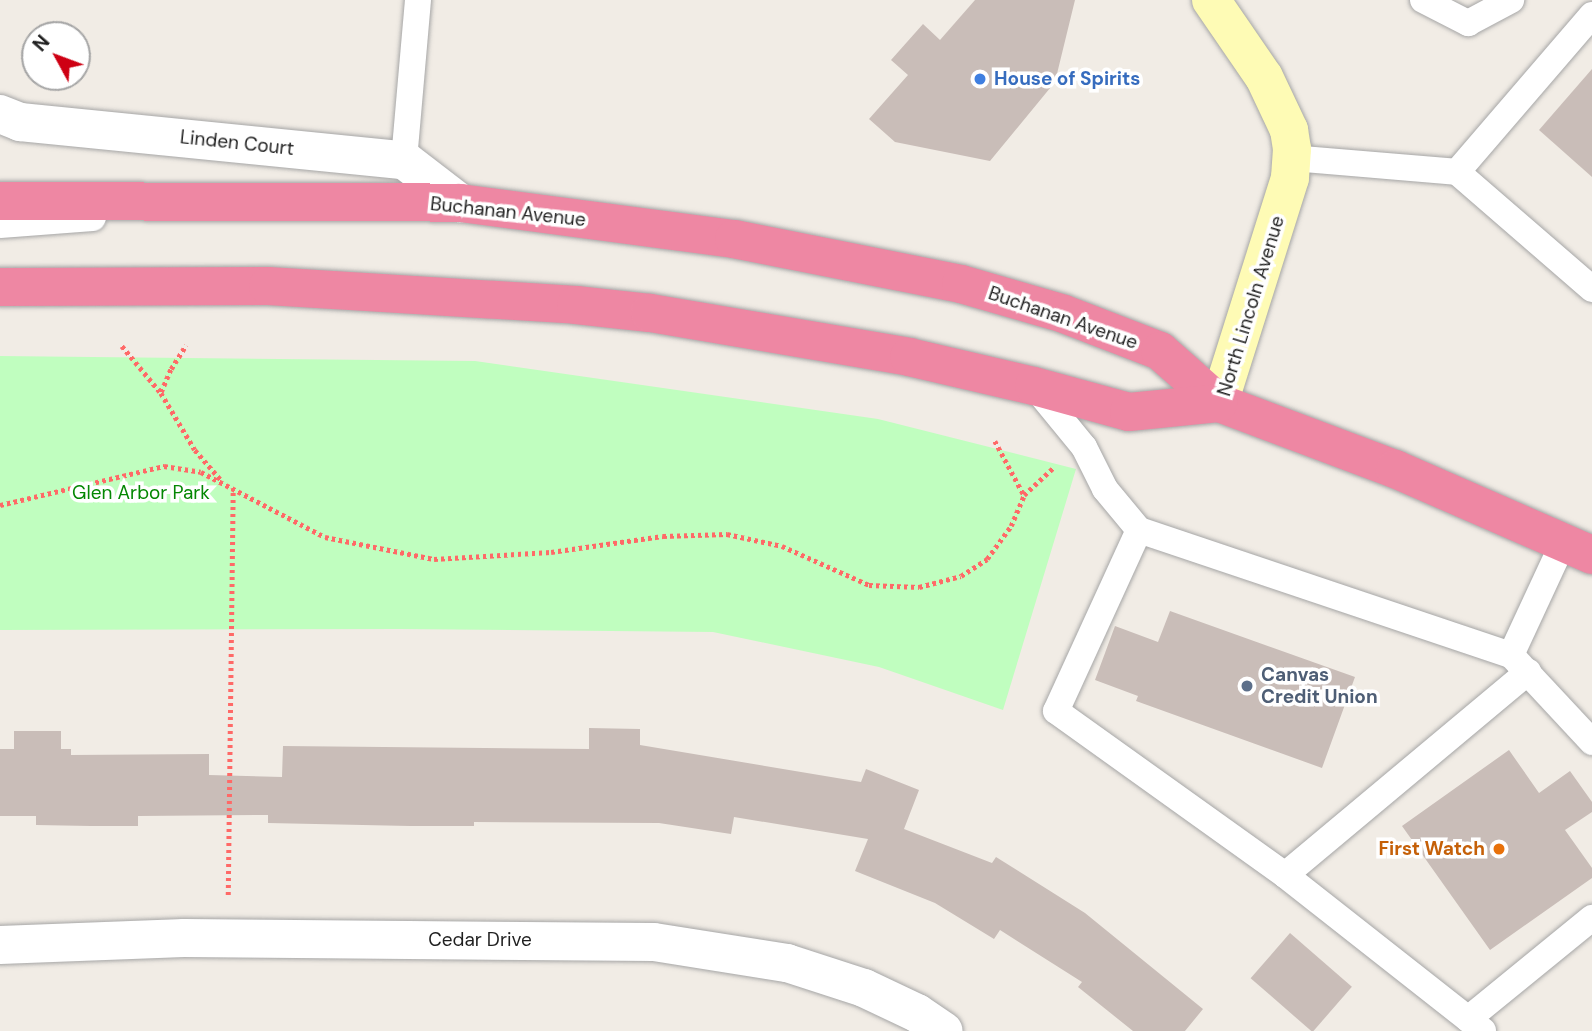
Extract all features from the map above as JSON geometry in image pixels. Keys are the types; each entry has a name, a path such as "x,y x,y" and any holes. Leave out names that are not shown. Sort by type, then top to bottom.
{"highway":[{"name":"Buchanan Avenue","path":"0,201 460,203 734,239 961,284 1065,314 1160,351 1219,403"},
{"path":"0,287 268,285 576,305 650,313 909,357 1034,386 1129,412 1219,403"},
{"name":"North Lincoln Avenue","path":"1219,403 1395,469 1577,549"}],"street":[{"name":"North Lincoln Avenue","path":"1211,0 1264,77 1289,130 1291,158 1290,177 1219,403"},
{"name":"Linden Court","path":"0,114 20,122 404,160"},
{"path":"404,160 460,203"},
{"name":"Cedar Drive","path":"0,945 227,938 654,942 787,963 864,988 917,1013 944,1031"}],"lane":[{"path":"404,160 418,0"},
{"path":"1423,0 1468,23 1511,0"},
{"path":"1457,172 1592,15"},
{"path":"1291,158 1457,172 1592,289"},
{"path":"0,225 312,201"},
{"path":"1034,386 1084,447 1105,489 1139,530 1519,664 1592,743"},
{"path":"1139,530 1056,711 1285,874 1476,1025 1592,918"},
{"path":"1285,874 1519,664 1577,549"}],"path":[{"path":"161,393 171,369 186,345"},
{"path":"122,346 161,393 195,450 224,484"},
{"path":"995,441 1024,495"},
{"path":"0,505 164,466 201,472 325,537 434,559 551,552 663,536 727,534 782,546 869,585 919,587 961,576 987,559 1011,526 1024,495 1040,478 1084,447"},
{"path":"227,938 233,488"}],"green space":[{"name":"Glen Arbor Park","path":"0,356 475,361 878,419 1076,469 1003,710 879,667 713,632 400,629 0,630"}],"building":[{"name":"House of Spirits","path":"975,0 1075,0 1055,82 990,161 895,142 869,119 908,75 891,60 923,24 940,40"},
{"path":"1592,69 1592,177 1539,130"},
{"name":"Canvas Credit Union","path":"1170,611 1355,677 1322,768 1136,701 1138,696 1095,680 1115,626 1158,642"},
{"path":"589,728 640,729 640,745 861,782 866,769 919,790 904,829 992,863 996,857 1085,913 1203,1009 1185,1031 1133,1031 1078,987 1082,982 1000,930 994,939 935,903 855,871 868,839 734,817 731,834 659,823 474,822 474,826 410,826 268,823 268,815 138,816 138,826 91,826 36,825 36,816 0,816 0,749 14,749 14,731 61,731 61,749 71,749 71,755 209,754 209,775 282,777 283,746 589,749"},
{"name":"First Watch","path":"1509,750 1539,793 1570,771 1592,802 1592,812 1565,830 1592,868 1592,878 1490,950 1402,826"},
{"path":"1290,933 1352,987 1311,1031 1251,978"}],"place":[{"name":"House of Spirits","path":"980,79"},
{"name":"Canvas Credit Union","path":"1247,686"},
{"name":"First Watch","path":"1499,849"}]}
